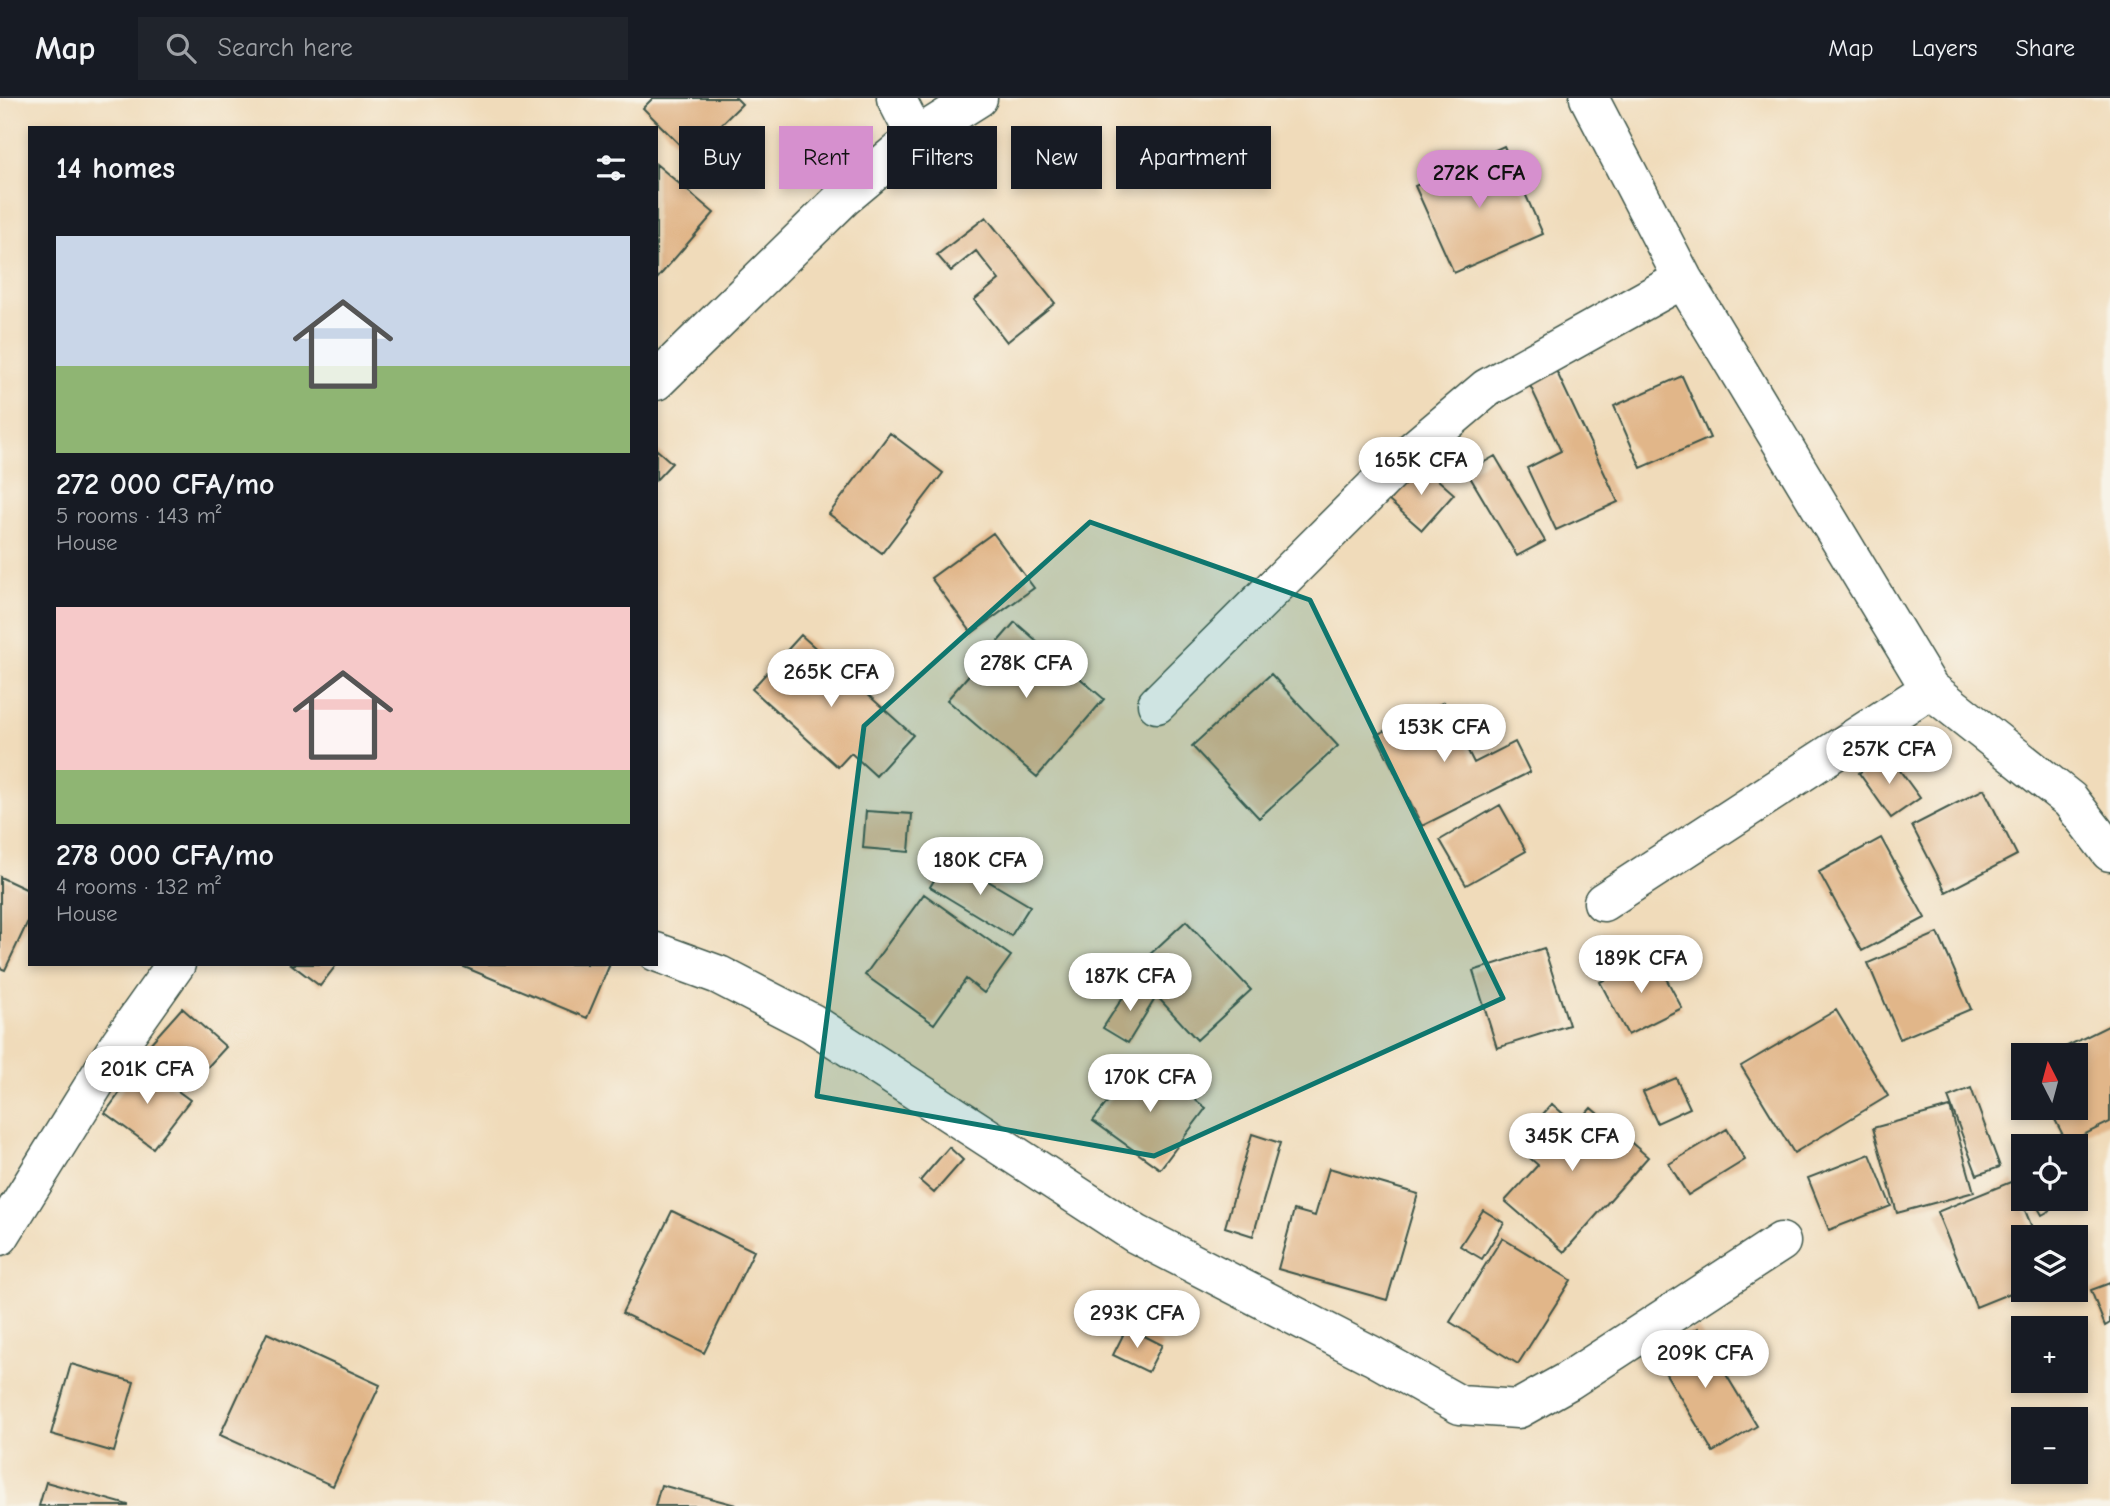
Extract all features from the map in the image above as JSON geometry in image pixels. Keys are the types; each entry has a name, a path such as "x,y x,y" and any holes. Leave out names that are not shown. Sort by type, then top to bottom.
{"street":[{"path":"896,98 911,126"},
{"path":"932,126 978,98"},
{"path":"1590,98 1683,279 1930,689 2070,800 2110,852"},
{"path":"658,379 843,198 887,161"},
{"path":"1157,704 1402,460 1487,388 1683,279"},
{"path":"1603,902 1930,689"},
{"path":"658,952 719,975 812,1024 1136,1234 1373,1356 1460,1405 1518,1409 1568,1381 1782,1242"},
{"path":"0,1236 120,1043 175,966"}],"highlighted area":[{"path":"1090,522 1310,600 1503,998 1154,1156 817,1096 864,726"}],"building":[{"path":"653,98 736,98 742,104 720,126 679,126 679,144 643,108"},
{"path":"1504,146 1543,234 1454,273 1415,186"},
{"path":"658,166 679,183 679,189 686,189 714,213 658,278"},
{"path":"986,217 1055,303 1007,342 974,300 999,280 976,251 951,271 937,255"},
{"path":"1554,366 1618,502 1556,530 1527,468 1561,451 1527,379"},
{"path":"1682,376 1710,438 1641,468 1614,406"},
{"path":"890,433 943,473 882,553 829,514"},
{"path":"658,451 672,463 658,478"},
{"path":"1495,456 1545,541 1517,556 1467,472"},
{"path":"1420,464 1454,494 1422,530 1389,501"},
{"path":"993,533 1034,588 972,633 931,578"},
{"path":"1015,622 1104,699 1037,777 947,700"},
{"path":"801,635 913,735 876,776 851,753 838,767 752,689"},
{"path":"1271,674 1338,746 1259,818 1192,746"},
{"path":"1444,702 1474,763 1515,742 1530,772 1422,826 1376,735"},
{"path":"1887,753 1920,798 1891,818 1859,773"},
{"path":"1984,789 2017,855 1946,892 1912,826"},
{"path":"1500,805 1526,851 1466,885 1440,840"},
{"path":"866,811 912,814 909,852 863,848"},
{"path":"1881,838 1925,918 1862,951 1819,872"},
{"path":"948,857 1030,906 1011,936 930,887"},
{"path":"0,877 28,890 28,921 5,970 0,968"},
{"path":"924,894 1011,956 984,993 966,979 934,1024 865,975"},
{"path":"1186,921 1251,990 1197,1040 1133,970"},
{"path":"1938,933 1971,1009 1900,1039 1868,963"},
{"path":"1544,948 1569,1025 1497,1048 1473,971"},
{"path":"1653,954 1682,1008 1628,1035 1600,982"},
{"path":"294,966 335,966 320,986"},
{"path":"462,966 609,966 587,1018"},
{"path":"1132,983 1156,997 1128,1043 1103,1028"},
{"path":"182,1008 226,1047 192,1084 149,1045"},
{"path":"1836,1010 1888,1096 1794,1153 1741,1066"},
{"path":"2110,1025 2110,1122 2085,1134 2062,1134 2055,1120 2088,1120 2088,1043 2073,1043"},
{"path":"1140,1059 1206,1108 1160,1169 1093,1121"},
{"path":"141,1064 190,1100 153,1148 105,1113"},
{"path":"1676,1078 1690,1108 1657,1123 1643,1092"},
{"path":"1971,1088 2000,1167 1977,1175 1948,1097"},
{"path":"1552,1104 1576,1125 1591,1108 1648,1157 1564,1252 1505,1201 1538,1165 1515,1145"},
{"path":"1950,1107 1974,1192 1897,1213 1873,1128"},
{"path":"1727,1129 1745,1160 1688,1195 1669,1164"},
{"path":"1252,1134 1280,1143 1253,1236 1225,1227"},
{"path":"949,1147 963,1160 934,1193 920,1181"},
{"path":"1870,1154 1891,1206 1829,1230 1808,1178"},
{"path":"1329,1168 1418,1194 1387,1300 1278,1269 1294,1210 1315,1216"},
{"path":"2011,1182 2011,1211 2025,1211 2031,1225 2011,1225 2011,1293 1976,1307 1937,1212"},
{"path":"1483,1210 1504,1223 1482,1259 1460,1246"},
{"path":"672,1211 754,1251 704,1353 622,1313"},
{"path":"1502,1238 1571,1280 1518,1364 1450,1322"},
{"path":"2110,1283 2110,1323 2105,1326 2091,1290"},
{"path":"1127,1327 1162,1345 1148,1372 1113,1355"},
{"path":"1698,1328 1757,1426 1713,1452 1654,1354"},
{"path":"267,1333 380,1385 333,1486 220,1435"},
{"path":"71,1364 134,1382 114,1452 51,1434"},
{"path":"46,1482 128,1505 128,1506 39,1506"},
{"path":"661,1485 736,1505 736,1506 655,1506"}]}
